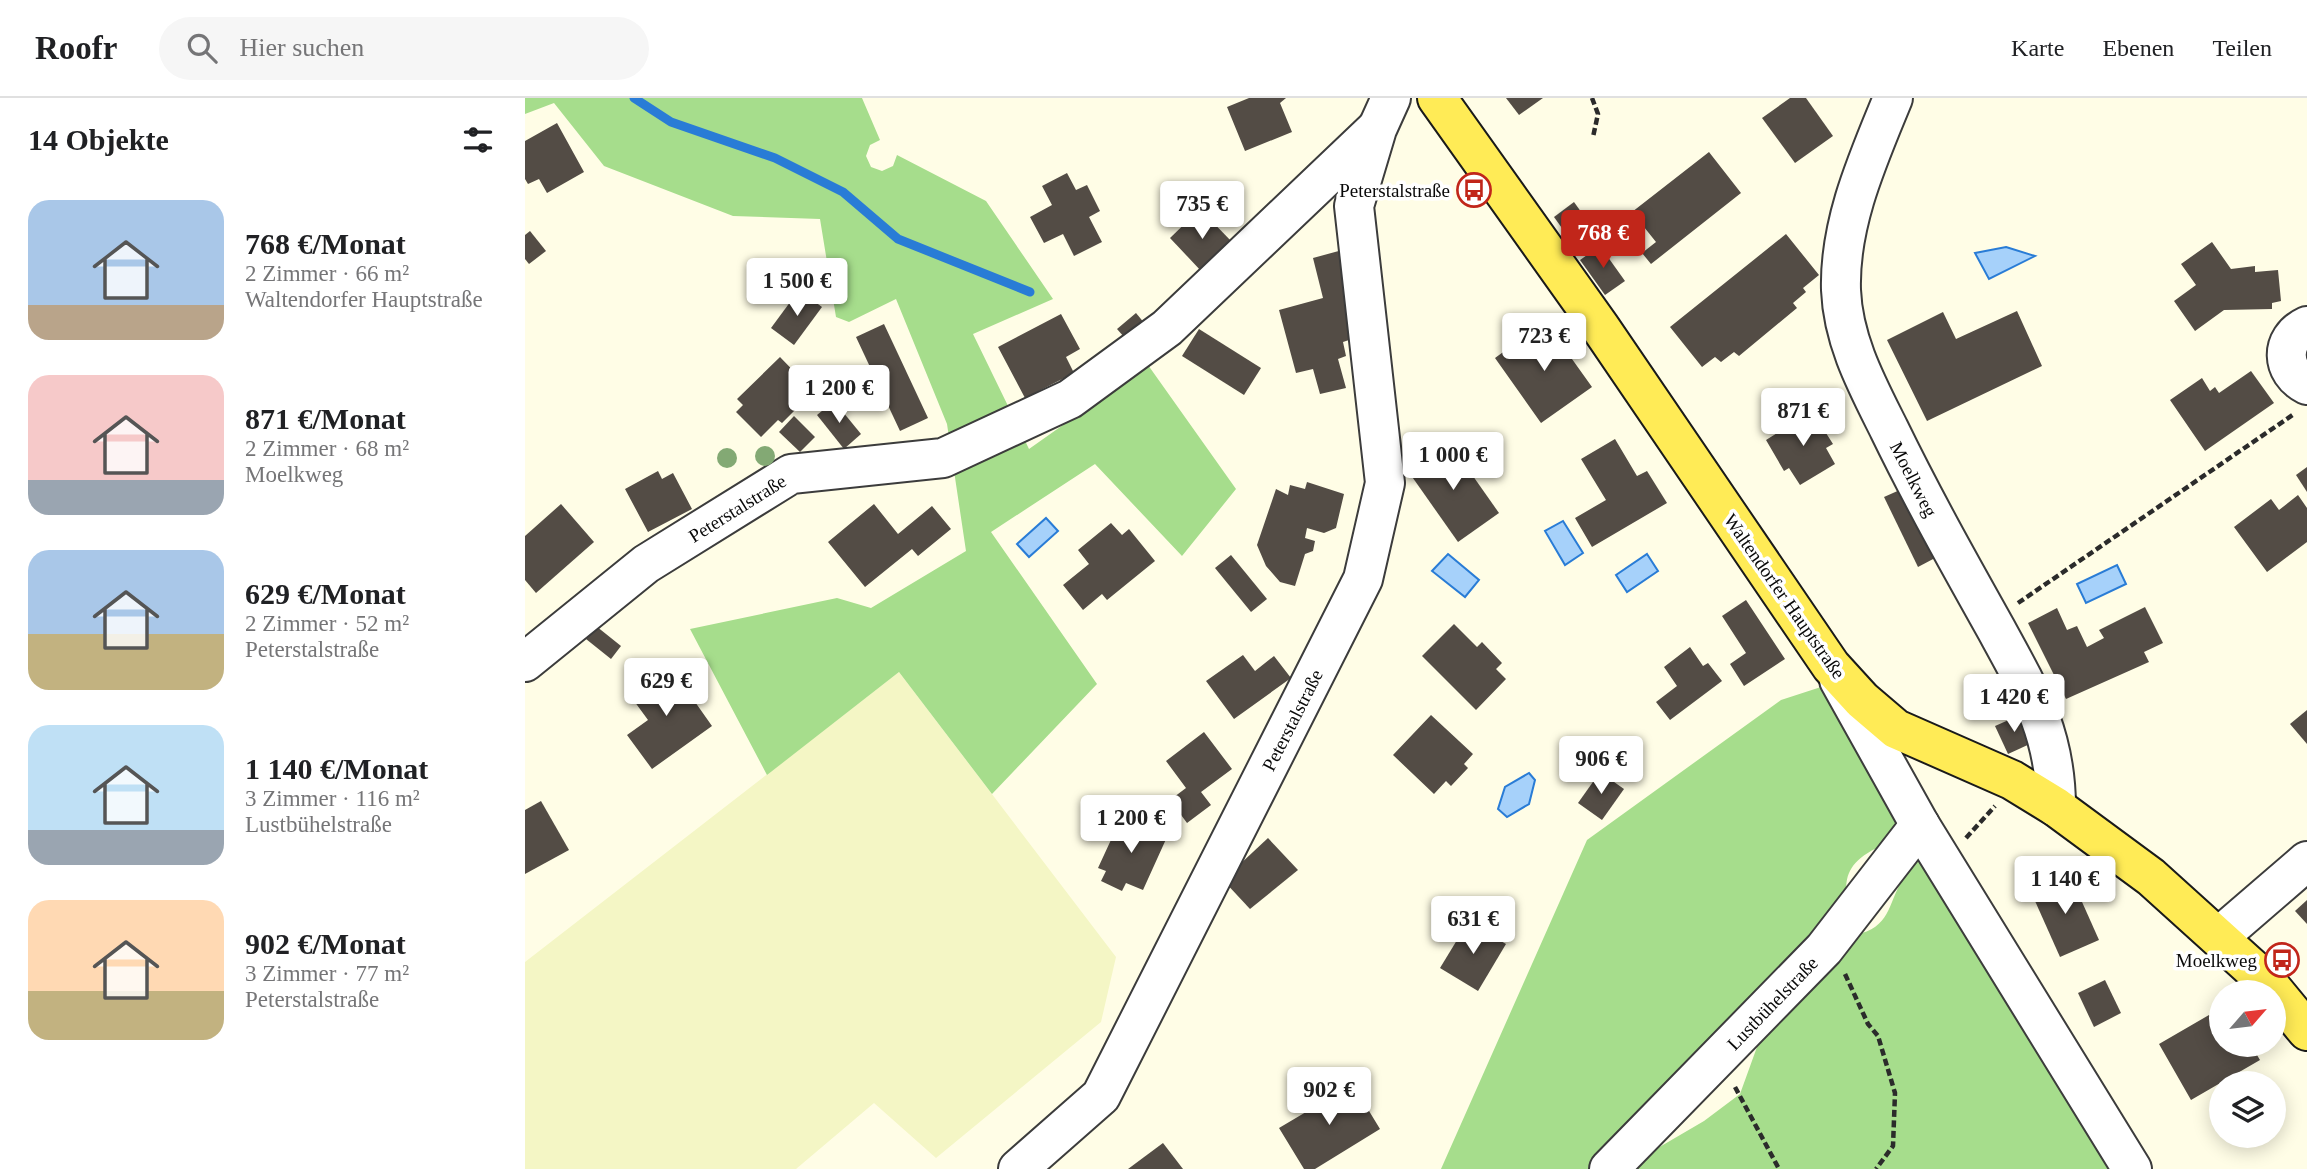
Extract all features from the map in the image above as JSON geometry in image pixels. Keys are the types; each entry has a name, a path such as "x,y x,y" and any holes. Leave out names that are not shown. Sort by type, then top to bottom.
{"main road":[{"name":"Waltendorfer Hauptstraße","path":"1437,98 1600,327 1832,666 1862,700 1896,729 2012,780 2056,807 2151,877 2220,936 2304,1022"}],"street":[{"name":"Moelkweg","path":"1893,98 1868,158 1846,226 1841,291 1852,355 1924,501 2017,668 2050,741 2056,807"},
{"name":"Peterstalstraße","path":"525,662 646,564 791,474 943,458 1070,399 1167,328 1384,113"},
{"name":"Peterstalstraße","path":"1018,1169 1101,1096 1363,579 1385,483 1353,206 1384,113"},
{"path":"2306,396 2288,368 2286,356 2294,334 2307,327"},
{"path":"1832,666 1920,825 2132,1169"},
{"name":"Lustbühelstraße","path":"1609,1169 1834,936 1920,825"},
{"path":"2220,936 2307,861"}],"path":[{"path":"1592,98 1598,114 1593,137"},
{"path":"1990,619 2306,396"},
{"path":"1834,936 1847,980 1868,1024 1878,1037 1895,1093 1893,1146 1876,1169"},
{"path":"1713,1063 1740,1093 1779,1169"}],"green space":[{"path":"525,98 862,98 880,140 870,145 866,156 871,167 882,171 893,166 897,155 986,201 1053,299 973,334 1029,449 1148,365 1236,489 1182,556 1095,464 991,532 1097,684 992,794 899,672 767,775 690,629 837,598 871,608 966,551 947,424 896,299 849,322 836,317 820,219 733,216 604,166 554,103 525,114"},
{"path":"899,672 1116,957 1101,1022 936,1158 874,1103 796,1169 525,1169 525,962"},
{"path":"1821,687 2123,1169 1441,1169 1587,840 1781,700","holes":["1881,846 1903,878 1882,921 1875,927 1855,935 1846,893 1849,872 1866,854","1784,1014 1757,1047 1740,1094 1704,1121 1651,1152"]}],"water":[{"path":"2006,247 2035,256 1989,279 1975,253"},
{"path":"1046,518 1058,531 1029,557 1017,544"},
{"path":"1563,521 1583,553 1565,565 1545,531"},
{"path":"1448,554 1479,580 1465,597 1432,571"},
{"path":"1647,554 1658,571 1627,592 1616,575"},
{"path":"2117,565 2126,584 2086,603 2077,584"},
{"path":"1529,773 1535,780 1529,804 1507,817 1498,809 1505,787"}],"building":[{"path":"1249,98 1286,98 1280,103 1292,132 1245,151 1227,107"},
{"path":"1506,98 1543,98 1519,115"},
{"path":"1790,98 1806,98 1833,136 1795,163 1762,118"},
{"path":"557,123 584,172 547,193 539,179 528,184 525,179 525,141"},
{"path":"1709,152 1741,193 1651,264 1642,253 1656,242 1632,212"},
{"path":"1067,173 1076,190 1087,185 1100,211 1089,217 1102,242 1074,256 1063,234 1044,243 1030,217 1052,205 1042,186"},
{"path":"1574,202 1599,237 1579,252 1554,217"},
{"path":"1200,209 1233,243 1203,273 1170,238"},
{"path":"530,231 546,251 529,264 525,259 525,235"},
{"path":"1786,234 1819,275 1803,288 1806,292 1793,303 1797,308 1739,356 1734,352 1721,362 1715,357 1702,367 1670,327"},
{"path":"2212,242 2231,269 2255,266 2255,272 2278,270 2281,301 2272,303 2272,309 2224,310 2195,331 2174,301 2196,285 2181,264"},
{"path":"1600,246 1625,281 1605,295 1580,260"},
{"path":"1346,249 1355,338 1343,342 1346,356 1338,359 1346,388 1320,394 1313,369 1296,373 1279,310 1323,298 1313,258"},
{"path":"799,290 822,307 794,345 771,328"},
{"path":"2017,311 2042,366 1927,421 1887,340 1943,312 1956,339"},
{"path":"1136,313 1150,330 1132,346 1117,329"},
{"path":"1061,314 1080,349 1066,357 1074,373 1025,398 998,347"},
{"path":"1549,319 1566,342 1562,345 1592,387 1541,423 1495,358 1525,336 1543,360 1552,354 1534,329"},
{"path":"884,324 928,418 900,431 856,337"},
{"path":"1199,329 1261,368 1244,395 1182,356"},
{"path":"780,357 810,388 792,406 795,410 782,423 778,420 761,437 736,412 743,405 737,399"},
{"path":"2251,371 2274,403 2205,451 2170,400 2202,378 2210,391 2215,387 2219,393"},
{"path":"834,401 861,434 844,449 817,415"},
{"path":"1812,411 1833,444 1826,448 1835,464 1800,485 1789,468 1784,471 1766,440"},
{"path":"794,416 815,437 800,452 779,432"},
{"path":"1615,439 1637,476 1647,471 1667,503 1592,547 1575,518 1606,500 1581,459"},
{"path":"1449,442 1499,513 1458,542 1408,471"},
{"path":"2307,467 2307,492 2296,475"},
{"path":"658,471 662,479 673,473 692,509 648,532 625,489"},
{"path":"1307,482 1344,494 1336,528 1324,533 1307,528 1305,538 1315,541 1313,551 1305,554 1295,586 1280,582 1266,566 1257,545 1276,489 1288,495 1290,485 1305,489"},
{"path":"1902,489 1935,558 1918,567 1884,497"},
{"path":"2298,495 2307,508 2307,542 2267,572 2234,527 2271,499 2279,510"},
{"path":"561,504 594,542 536,593 525,580 525,536"},
{"path":"874,504 898,534 932,506 951,529 918,556 912,549 865,587 828,542"},
{"path":"1111,523 1122,535 1129,529 1155,561 1107,600 1102,594 1083,610 1063,585 1089,564 1078,550"},
{"path":"1231,555 1267,599 1251,612 1215,568"},
{"path":"1746,600 1785,659 1744,686 1730,664 1746,653 1722,616"},
{"path":"2145,607 2163,643 2144,652 2149,662 2066,699 2028,623 2057,608 2067,630 2077,626 2087,647 2104,638 2099,630"},
{"path":"1454,624 1477,647 1482,642 1502,663 1496,669 1506,679 1476,710 1422,656"},
{"path":"596,626 621,646 611,659 586,639"},
{"path":"1690,647 1703,666 1708,663 1722,681 1670,720 1656,702 1677,686 1664,667"},
{"path":"1243,655 1255,671 1274,656 1291,678 1234,719 1206,681"},
{"path":"669,665 712,726 652,769 627,735 648,720 629,694"},
{"path":"2307,710 2307,744 2290,724"},
{"path":"1431,715 1473,754 1464,764 1468,768 1451,786 1446,781 1434,794 1393,755"},
{"path":"2020,715 2032,743 2008,754 1995,726"},
{"path":"1204,732 1232,769 1201,792 1211,805 1187,823 1170,800 1186,788 1166,761"},
{"path":"1600,772 1624,789 1602,820 1578,803"},
{"path":"541,801 569,850 525,874 525,810"},
{"path":"1122,816 1167,837 1143,890 1126,883 1122,891 1101,881 1106,871 1098,868"},
{"path":"1268,838 1298,870 1250,909 1223,880"},
{"path":"2070,875 2099,940 2060,957 2031,892"},
{"path":"2307,900 2307,924 2295,911"},
{"path":"1468,922 1506,944 1478,991 1440,968"},
{"path":"2105,980 2121,1013 2094,1027 2078,993"},
{"path":"2209,1015 2209,1057 2258,1057 2260,1060 2241,1071 2209,1071 2209,1090 2191,1100 2159,1044"},
{"path":"1352,1083 1380,1129 1315,1169 1304,1169 1279,1128 1306,1112 1307,1101 1323,1091 1334,1094"},
{"path":"1163,1143 1183,1169 1128,1169"}],"waterway":[{"path":"634,98 671,122 775,158 843,192 898,239 1030,292"}],"place":[{"name":"Peterstalstraße","path":"1474,190"},
{"name":"Moelkweg","path":"2282,960"}]}
